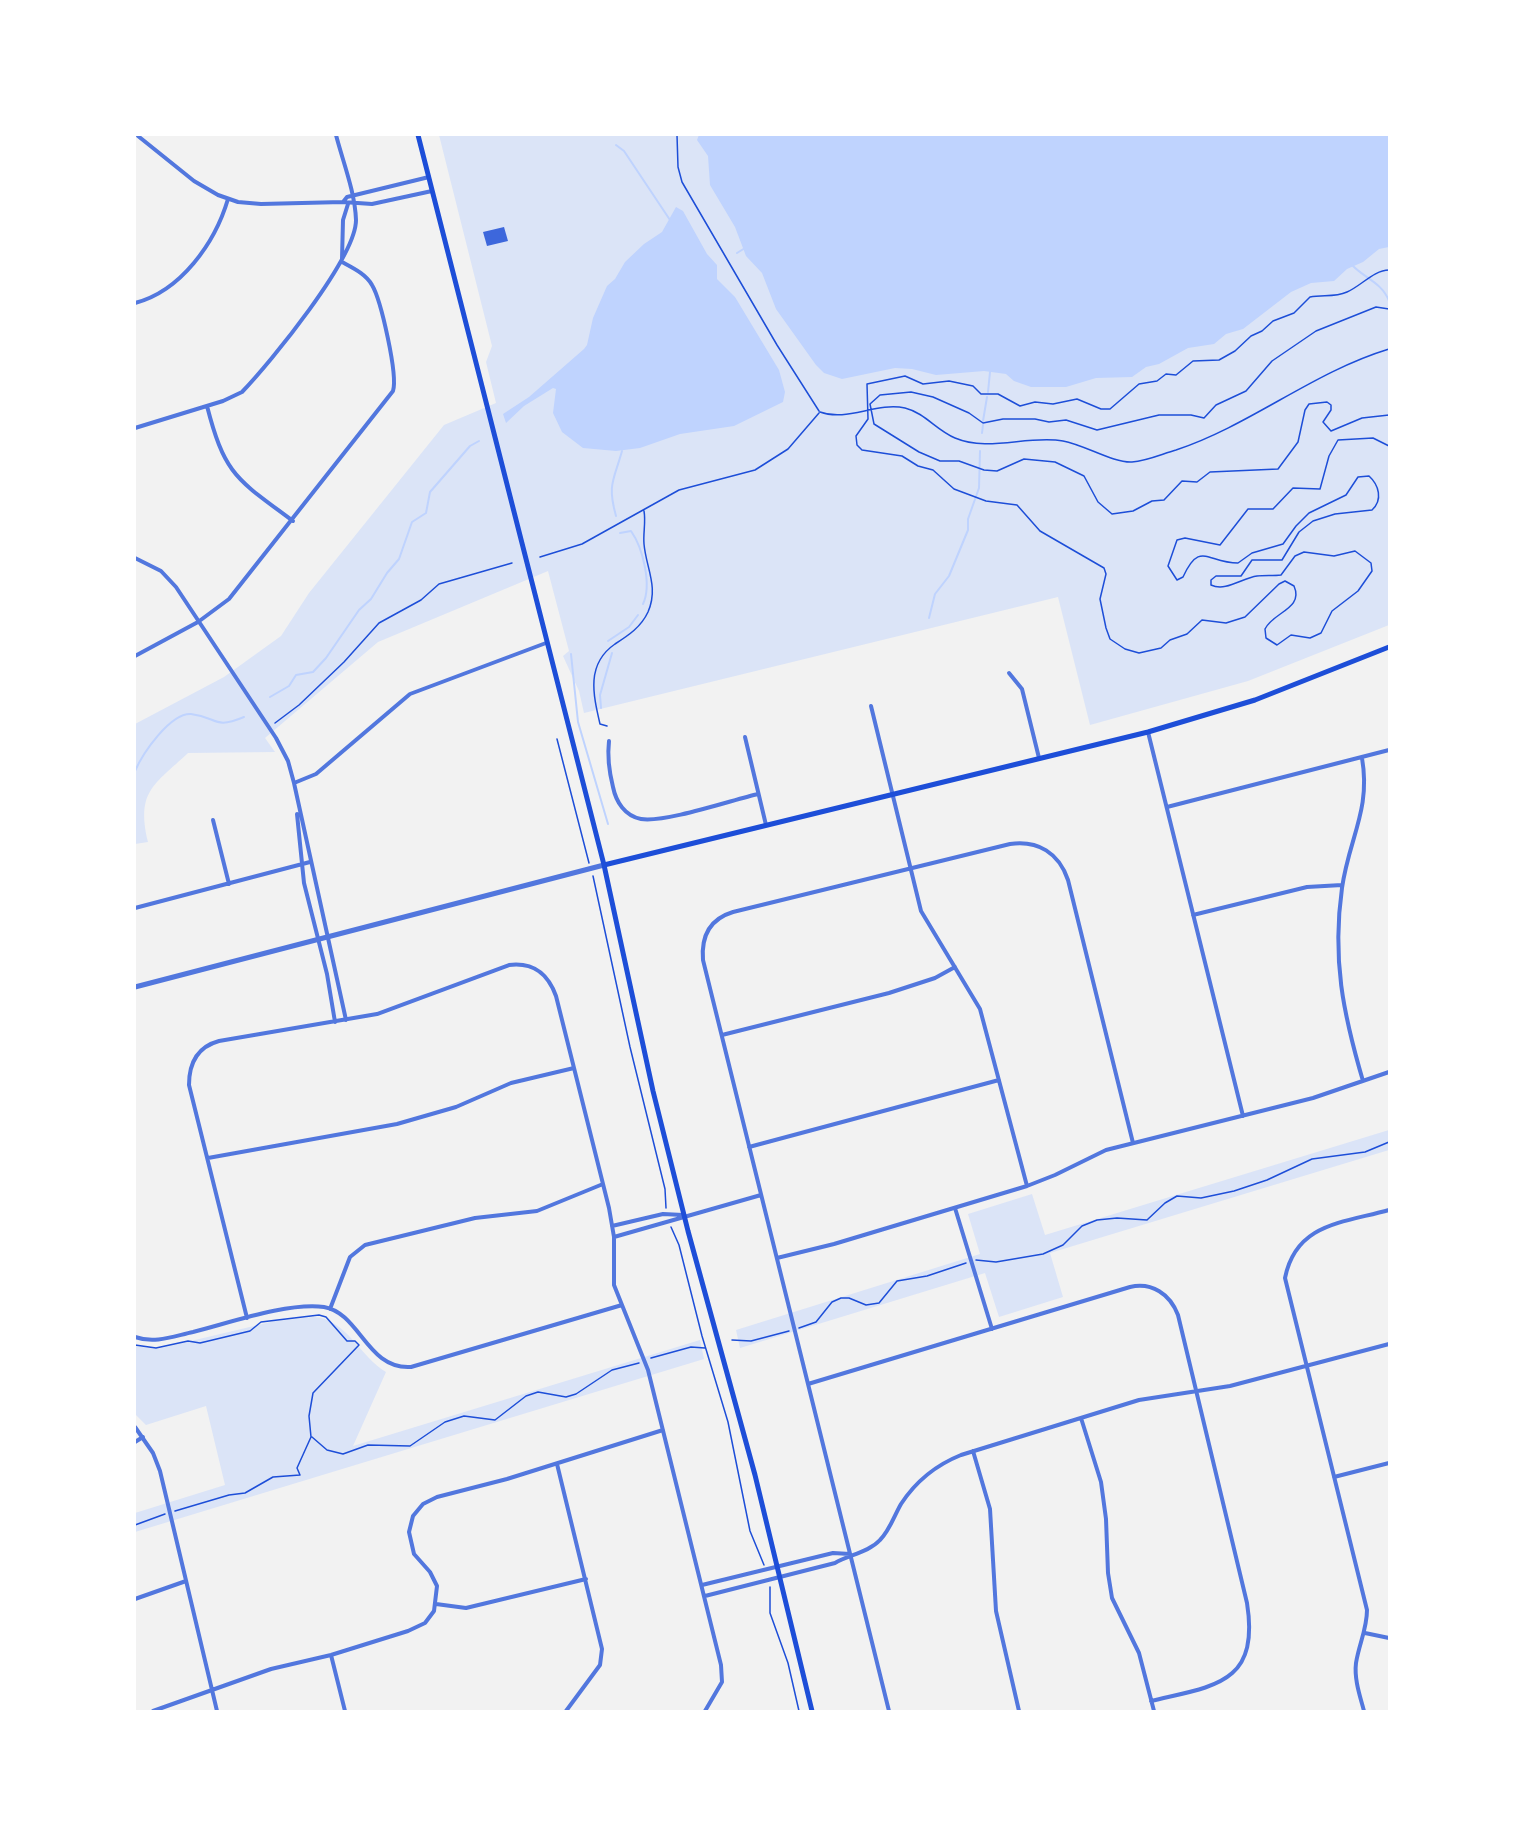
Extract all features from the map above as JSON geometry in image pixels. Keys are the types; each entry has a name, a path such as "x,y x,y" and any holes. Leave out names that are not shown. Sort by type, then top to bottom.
{"main road":[{"path":"418,135 604,865 653,1091 780,1577 812,1711"},
{"path":"604,865 1148,732 1255,700 1389,647"}],"street":[{"path":"135,428 232,398 248,386 342,262 354,232 353,203 336,135"},
{"path":"137,137 194,181 228,199 261,204 381,203 432,191"},
{"path":"342,262 343,220 347,197 351,194 429,177"},
{"path":"135,303 163,293 176,284 215,234 228,199"},
{"path":"135,656 198,622 241,586 388,399 395,383 394,366 375,291 367,279 342,262"},
{"path":"207,406 217,442 227,464 243,483 293,521"},
{"path":"135,558 166,575 283,749 294,783 346,1020"},
{"path":"294,783 316,774 410,694 546,643"},
{"path":"1009,673 1022,689 1039,759"},
{"path":"871,706 921,911 980,1009 1027,1186"},
{"path":"1148,732 1243,1116"},
{"path":"744,737 766,825"},
{"path":"609,741 607,758 615,798 621,807 640,819 660,818 758,794"},
{"path":"1167,807 1389,750"},
{"path":"1362,758 1366,781 1365,800 1342,885 1338,948 1339,982 1349,1040 1363,1081"},
{"path":"297,800 301,864 335,1022"},
{"path":"213,820 229,884"},
{"path":"889,1711 722,1035 703,952 706,932 717,919 733,912 1010,844 1025,843 1039,846 1057,859 1068,880 1133,1143"},
{"path":"135,908 310,862"},
{"path":"135,987 604,865"},
{"path":"1194,915 1307,887 1342,885"},
{"path":"247,1318 189,1085 194,1058 208,1045 219,1041 335,1022 391,1010 509,965 528,965 539,970 553,987 612,1226 613,1277 645,1360 721,1665 722,1682 705,1711"},
{"path":"722,1035 889,993 934,978 955,967"},
{"path":"208,1158 397,1124 456,1107 511,1083 574,1068"},
{"path":"777,1258 834,1244 1027,1186 1064,1172 1098,1152 1313,1098 1389,1072"},
{"path":"750,1147 999,1080"},
{"path":"330,1309 350,1257 365,1245 476,1218 537,1211 603,1184"},
{"path":"614,1237 666,1223 684,1215 761,1195"},
{"path":"955,1208 993,1329"},
{"path":"1364,1711 1356,1681 1356,1663 1365,1633 1367,1610 1285,1278 1297,1247 1314,1233 1389,1210"},
{"path":"612,1226 663,1214 684,1215"},
{"path":"808,1384 1130,1287 1151,1286 1165,1294 1175,1306 1247,1603 1248,1639 1242,1661 1232,1675 1222,1683 1151,1701"},
{"path":"135,1337 159,1340 247,1318 297,1309 330,1309 345,1320 386,1361 405,1367 622,1305"},
{"path":"705,1596 835,1563 850,1554 868,1549 880,1540 911,1490 931,1471 946,1461 973,1451 1139,1400 1219,1389 1389,1344"},
{"path":"1081,1418 1101,1482 1107,1519 1108,1574 1112,1598 1139,1653 1154,1711"},
{"path":"135,1428 157,1461 218,1711"},
{"path":"153,1711 272,1669 331,1655 417,1628 431,1617 438,1594 434,1579 414,1554 410,1540 410,1524 418,1509 437,1497 557,1464 627,1439 663,1430"},
{"path":"135,1443 143,1437"},
{"path":"973,1451 990,1509 996,1611 1018,1711"},
{"path":"1334,1477 1389,1463"},
{"path":"557,1464 601,1639 602,1657 596,1671 566,1711"},
{"path":"702,1585 833,1552 850,1554"},
{"path":"436,1604 466,1608 585,1579"},
{"path":"135,1599 186,1581"},
{"path":"1365,1633 1389,1638"},
{"path":"331,1655 345,1711"}],"path":[{"path":"677,135 678,167 682,182 783,354 820,412 834,416 892,406 913,410 948,434 965,441 1051,440 1075,444 1132,462 1204,440 1343,366 1389,350"},
{"path":"1389,270 1379,271 1347,292 1327,298 1310,297 1294,313 1273,321 1262,331 1249,338 1241,347 1219,360 1193,361 1176,375 1166,375 1157,381 1139,384 1110,409 1101,409 1077,399 1053,404 1035,402 1020,406 998,394 981,394 970,385 946,380 937,384 921,384 905,376 867,384 869,409 874,424 914,450 940,461 955,460 993,471 1029,458 1055,462 1088,479 1098,502 1107,511 1116,514 1133,511 1152,501 1164,500 1179,483 1185,480 1197,482 1210,472 1278,469 1298,442 1305,410 1309,404 1327,402 1331,405 1331,410 1323,422 1331,431 1362,418 1389,416"},
{"path":"1389,309 1376,307 1316,331 1272,361 1246,391 1216,405 1204,418 1191,415 1159,415 1097,430 1066,420 1049,422 1035,419 1003,419 983,423 969,412 951,407 933,397 905,392 880,395 870,403 867,422 858,429 856,436 857,445 862,450 902,456 918,466 933,470 954,489 987,501 1017,506 1040,531 1104,568 1106,574 1100,599 1108,637 1125,649 1139,653 1164,647 1170,640 1187,634 1202,620 1229,623 1245,617 1285,581 1292,584 1296,590 1295,602 1269,621 1265,629 1266,638 1277,645 1291,635 1310,638 1321,633 1332,611 1358,591 1372,571 1371,563 1358,553 1352,551 1334,556 1304,552 1295,556 1281,575 1256,576 1238,583 1217,587 1211,585 1210,580 1216,576 1241,576 1252,560 1282,560 1299,532 1321,517 1372,510 1377,504 1379,494 1376,484 1369,476 1358,477 1346,495 1309,513 1283,544 1252,553 1238,563 1205,556 1195,557 1188,564 1183,577 1177,580 1168,566 1175,544 1185,538 1220,545 1248,509 1273,509 1293,488 1320,489 1329,456 1338,440 1373,438 1389,446"},
{"path":"540,557 582,544 663,497 688,487 734,478 765,465 793,443 820,412"},
{"path":"607,726 600,724 592,691 593,676 607,651 641,623 652,598 653,582 644,542 644,510"},
{"path":"275,723 299,705 344,662 379,623 422,600 439,584 512,563"},
{"path":"557,739 591,868 630,1047 665,1189 666,1208"},
{"path":"979,1259 990,1262 1037,1255 1064,1245 1083,1226 1097,1220 1117,1218 1147,1220 1176,1196 1200,1197 1234,1191 1267,1180 1312,1160 1365,1152 1389,1142"},
{"path":"676,1234 705,1348 728,1422 750,1531 763,1562"},
{"path":"802,1328 816,1322 836,1300 845,1297 866,1305 875,1305 883,1300 897,1281 927,1276 965,1263"},
{"path":"135,1345 156,1348 188,1341 200,1343 250,1331 261,1322 293,1317 326,1317 347,1341 355,1341 359,1346 313,1393 309,1416 311,1437 297,1468 300,1475 273,1477 245,1492 151,1517 135,1525"},
{"path":"732,1340 751,1341 789,1332"},
{"path":"311,1437 327,1450 343,1454 368,1445 410,1446 445,1422 464,1416 495,1420 526,1396 538,1392 566,1397 576,1394 612,1370 687,1347 705,1348"},
{"path":"770,1592 771,1613 789,1663 799,1711"}],"shaded area":[{"path":"439,135 1389,135 1389,625 1248,681 1090,725 1058,597 584,713 579,691 563,656 569,651 548,571 378,642 265,738 275,752 188,753 151,790 144,811 148,842 135,844 135,724 224,677 281,636 309,593 444,425 496,403 486,362 492,346"},
{"path":"1389,1130 1389,1150 1050,1253 1063,1297 999,1317 985,1273 740,1348 736,1330 980,1254 968,1214 1032,1194 1045,1235"},
{"path":"313,1317 324,1319 344,1331 377,1366 386,1372 353,1446 700,1340 704,1359 135,1532 135,1513 225,1485 206,1406 146,1425 135,1414 135,1346 157,1349 275,1321"}],"water":[{"path":"699,135 1389,135 1389,247 1379,249 1363,262 1347,269 1334,281 1311,283 1291,292 1243,329 1226,334 1214,344 1188,348 1159,364 1146,367 1132,377 1096,378 1066,387 1031,387 1014,381 1006,374 984,371 936,375 912,369 895,368 842,379 824,373 816,365 776,309 762,273 746,256 735,227 710,185 708,156 697,140"},
{"path":"676,207 683,211 707,254 717,265 717,279 735,297 779,370 785,392 783,402 734,426 680,434 640,448 616,451 583,448 562,432 553,413 556,389 553,388 524,406 506,423 503,414 529,397 584,349 593,318 607,286 615,279 625,262 644,244 662,232"}],"building":[{"path":"504,227 508,241 487,246 483,232"}],"waterway":[{"path":"616,145 624,151 670,220"},
{"path":"737,253 745,248"},
{"path":"1353,266 1378,285 1389,301"},
{"path":"988,392 990,372"},
{"path":"983,421 987,397"},
{"path":"982,433 983,425"},
{"path":"270,697 289,686 296,675 313,672 326,658 359,610 371,599 387,573 399,559 412,522 426,513 430,492 470,446 479,441"},
{"path":"616,516 612,489 622,451"},
{"path":"929,618 935,594 949,576 968,530 968,519 979,488 980,451"},
{"path":"620,533 631,531 639,547 645,567 647,587 643,604"},
{"path":"608,641 629,627 638,615"},
{"path":"601,708 600,695 612,653"},
{"path":"571,654 578,722 608,824"},
{"path":"135,771 158,735 183,715 191,714 221,723 244,717"},
{"path":"135,1365 135,1396"}]}
